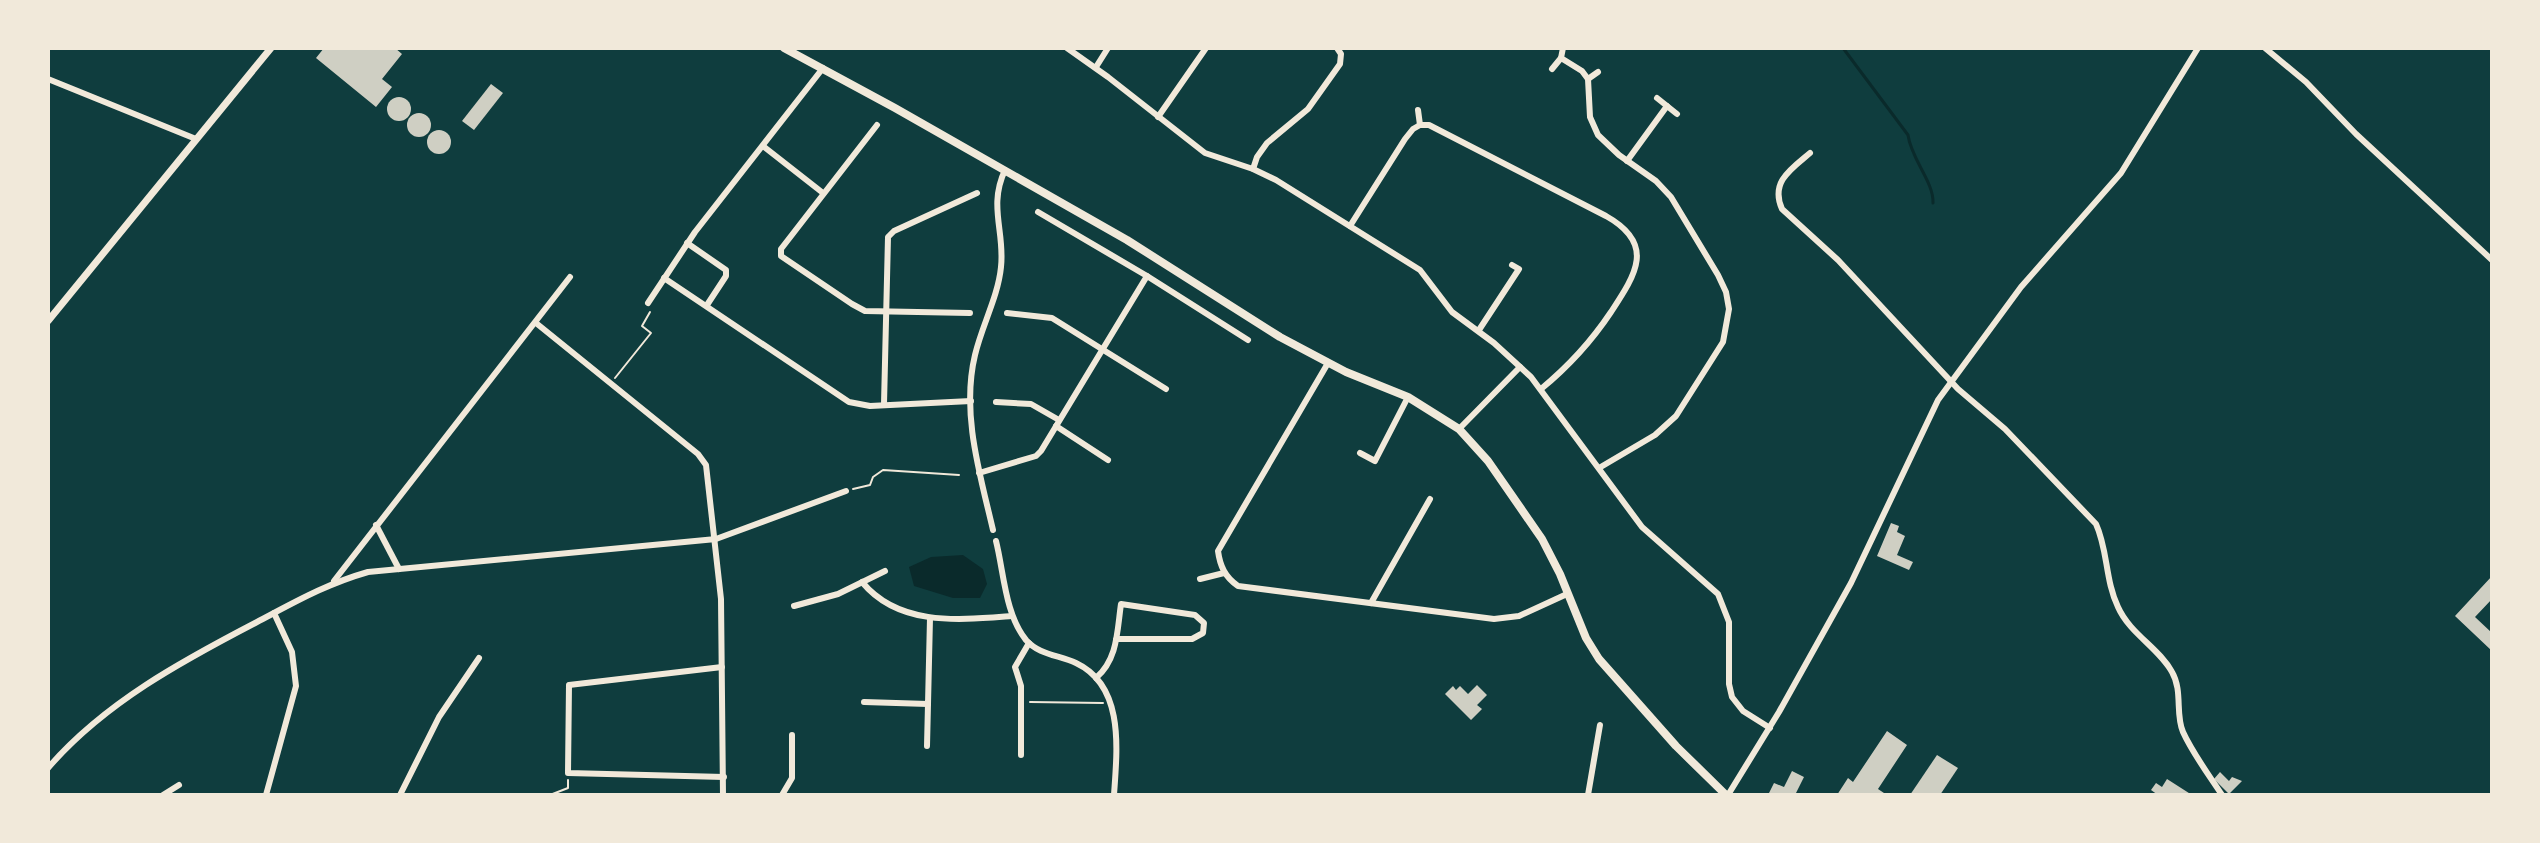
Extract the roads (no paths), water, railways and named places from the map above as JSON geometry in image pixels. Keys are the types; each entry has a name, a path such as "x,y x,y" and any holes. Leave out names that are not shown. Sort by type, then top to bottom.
{"main road":[{"path":"784,48 1168,264 1272,332 1328,363 1408,397 1459,429 1488,461 1533,524 1551,555 1586,638 1599,659 1676,746 1727,795"}],"street":[{"path":"48,321 271,48"},
{"path":"1067,48 1096,67 1205,153 1276,180 1424,272 1447,306 1479,330 1541,389 1649,535 1714,589 1729,622 1729,684 1732,697 1743,711 1770,728"},
{"path":"1096,67 1108,48"},
{"path":"1158,117 1206,48"},
{"path":"1253,169 1267,143 1308,109 1340,64 1341,54 1337,48"},
{"path":"1552,69 1561,58 1563,48"},
{"path":"1727,795 1770,728 1851,583 1924,426 1952,381 2021,287 2121,173 2198,48"},
{"path":"2265,48 2306,82 2356,134 2492,260"},
{"path":"1561,58 1582,71 1588,79 1590,117 1594,129 1611,148 1664,189 1694,232 1722,283 1728,301 1729,318 1723,342 1676,416 1655,435 1599,468"},
{"path":"648,303 687,243 823,68"},
{"path":"1588,79 1598,72"},
{"path":"48,79 196,139"},
{"path":"1657,98 1677,114"},
{"path":"1627,161 1667,106"},
{"path":"1418,110 1420,125"},
{"path":"877,125 781,249 781,256 856,307 888,313 970,313"},
{"path":"1350,226 1405,139 1413,129 1429,125 1624,228 1634,241 1637,263 1630,284 1586,348 1541,389"},
{"path":"763,146 823,193"},
{"path":"1810,153 1787,171 1781,181 1778,198 1782,209 1838,260 1952,381 2005,429 2096,524 2102,540 2108,579 2118,607 2128,624 2172,671 2178,690 2182,730 2222,795"},
{"path":"993,530 975,456 971,401 974,359 1002,263 996,202 1005,170"},
{"path":"884,404 887,243 890,235 977,193"},
{"path":"1038,212 1248,340"},
{"path":"687,243 726,270 726,276 707,305"},
{"path":"1512,265 1527,274"},
{"path":"1479,330 1519,269"},
{"path":"979,473 1036,456 1147,276"},
{"path":"333,582 570,277"},
{"path":"664,278 849,402 867,406 971,401"},
{"path":"1007,313 1052,318 1166,389"},
{"path":"536,323 703,459 710,477 721,599 723,795"},
{"path":"1328,363 1218,551 1224,573 1238,586 1503,619 1519,616 1567,594"},
{"path":"1459,429 1520,367"},
{"path":"1360,453 1375,461 1408,397"},
{"path":"996,402 1031,404 1108,460"},
{"path":"48,768 113,707 149,682 223,639 333,582 368,572 716,539 846,491"},
{"path":"1371,603 1430,499"},
{"path":"376,525 399,569"},
{"path":"996,541 1012,616 1029,643 1038,650 1078,664 1096,678 1111,703 1115,741 1114,795"},
{"path":"794,606 838,594 885,571"},
{"path":"1200,579 1224,573"},
{"path":"862,582 872,594 885,602 930,618 961,621 1012,616"},
{"path":"1096,678 1112,660 1121,604 1195,615 1204,623 1203,633 1188,640 1116,639"},
{"path":"266,795 296,686 292,652 274,613"},
{"path":"927,746 930,618"},
{"path":"1021,755 1021,686 1015,667 1029,643"},
{"path":"400,795 439,717 479,658"},
{"path":"722,667 569,685 568,773 724,777"},
{"path":"864,702 928,704"},
{"path":"1588,795 1600,725"},
{"path":"782,795 792,778 792,735"},
{"path":"48,750 56,759"},
{"path":"163,795 179,785"}],"water":[{"path":"963,555 983,569 987,584 980,598 953,598 914,586 909,567 931,557"}],"waterway":[{"path":"1843,48 1908,135 1913,153 1930,187 1933,203"}]}
